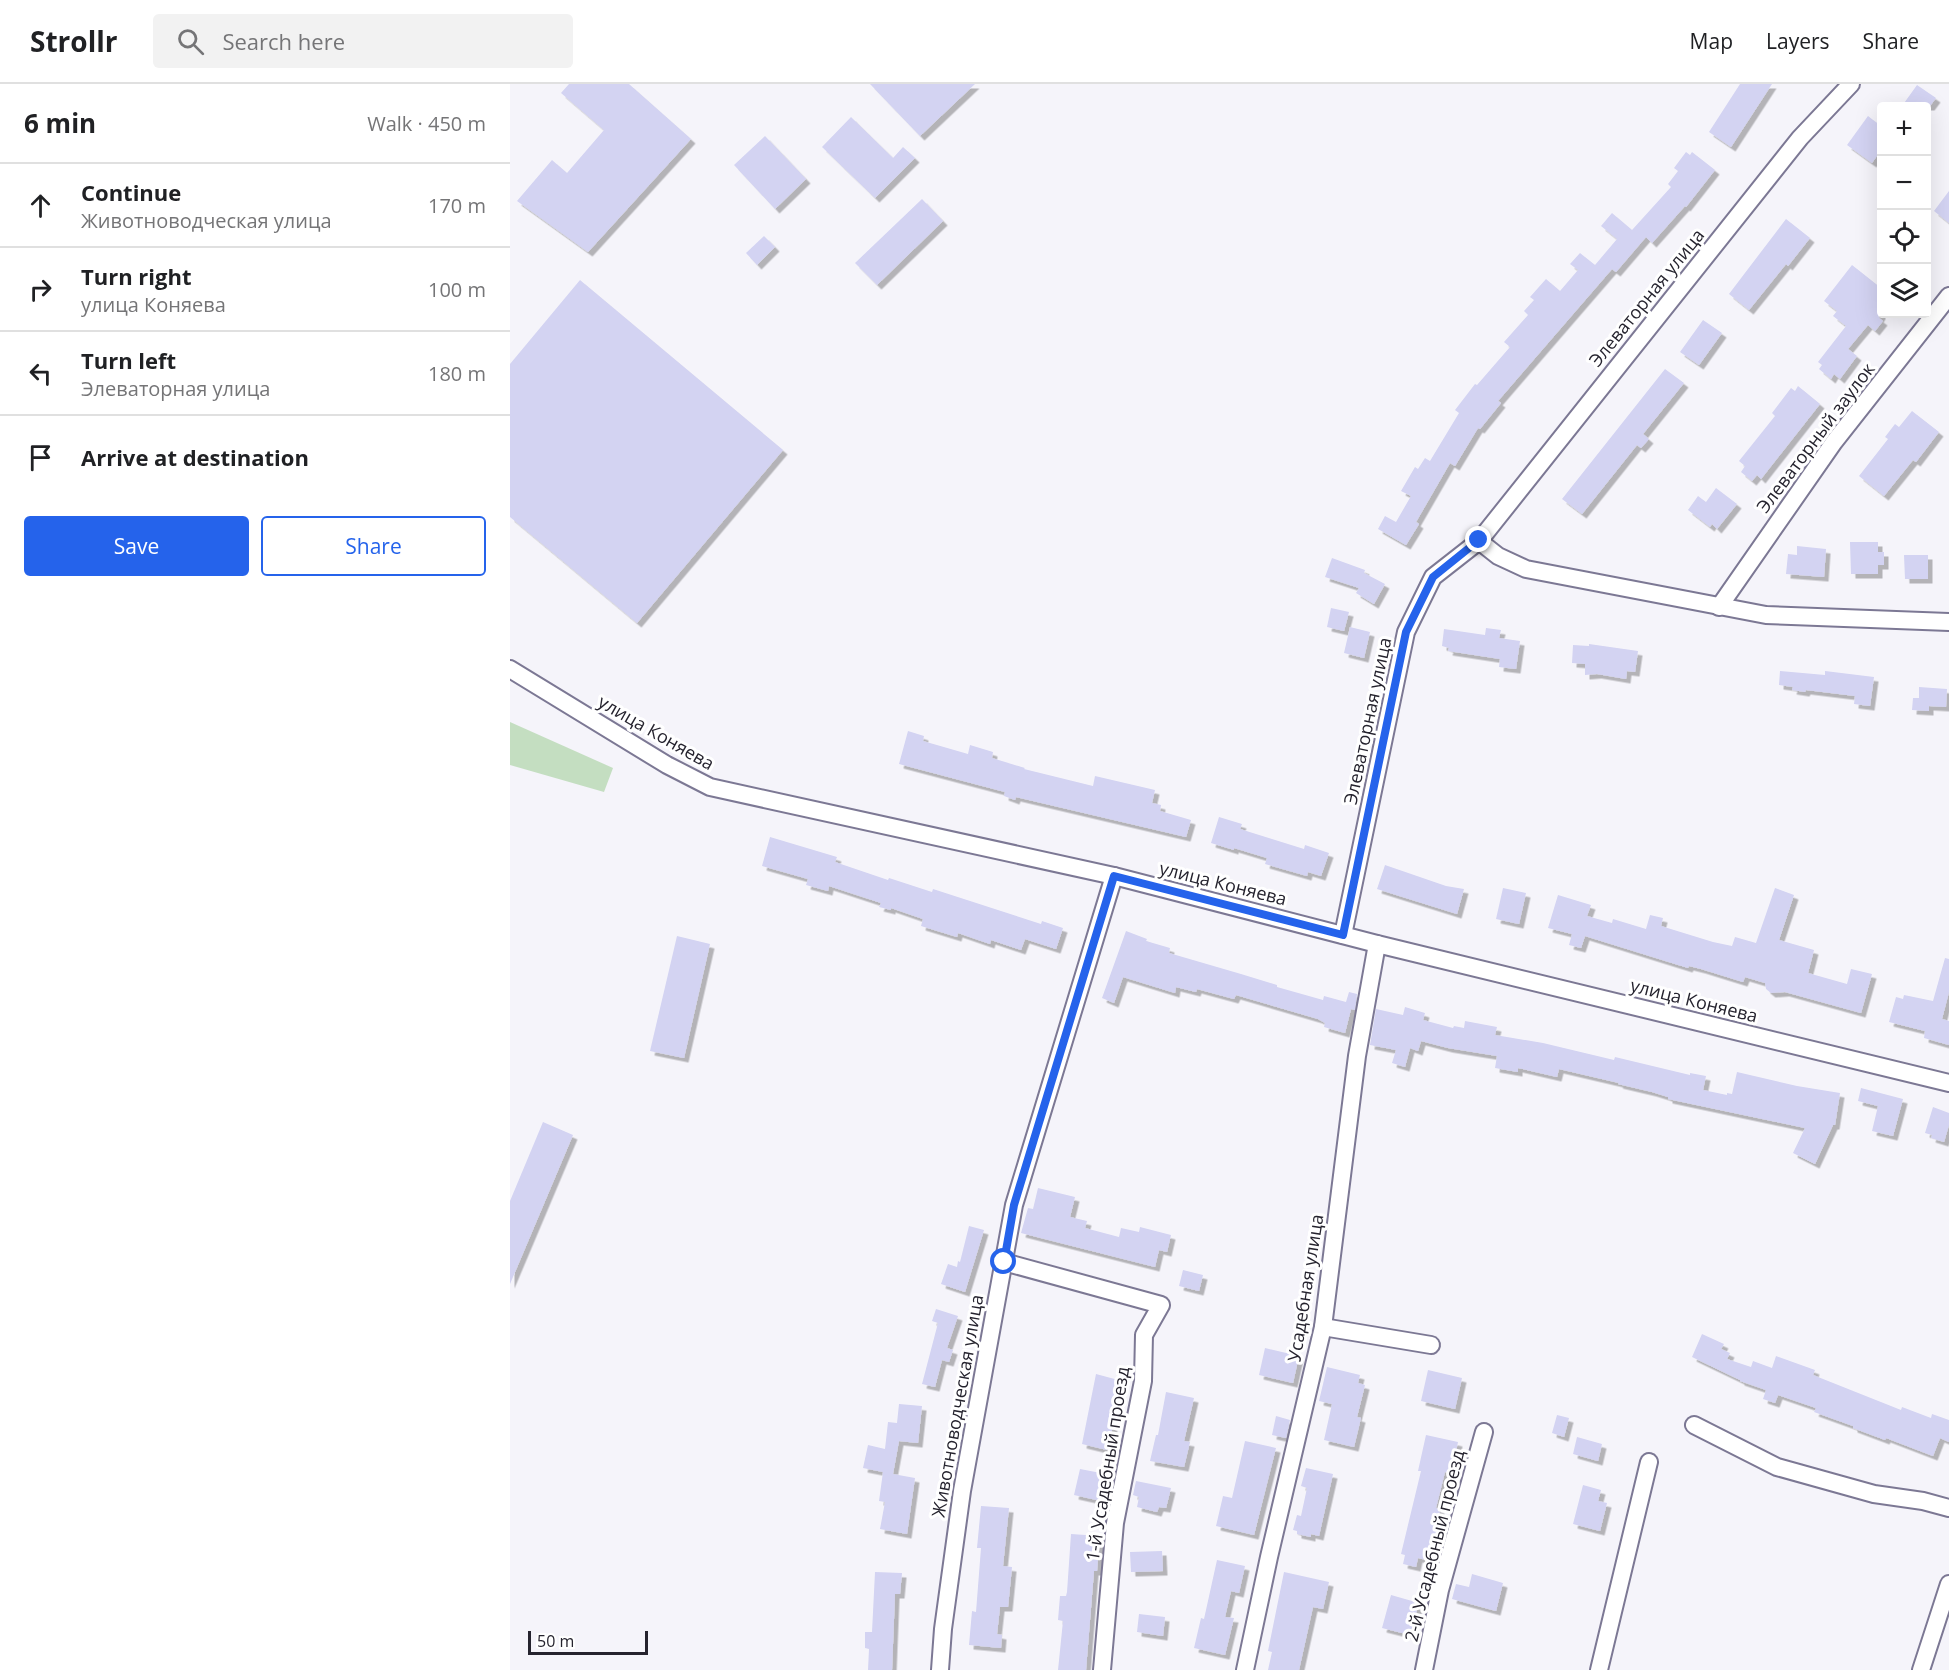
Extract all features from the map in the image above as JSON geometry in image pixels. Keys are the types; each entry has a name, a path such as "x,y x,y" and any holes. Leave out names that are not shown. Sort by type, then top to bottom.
{"street":[{"name":"Элеваторная улица","path":"1343,935 1406,632 1433,577 1479,540 1800,138 1851,84"},
{"name":"Элеваторный заулок","path":"1719,607 1834,442 1949,296"},
{"path":"1479,540 1498,555 1526,569 1719,607 1766,615 1949,622"},
{"name":"улица Коняева","path":"510,669 667,765 710,787 1114,876 1377,944 1949,1083"},
{"name":"Животноводческая улица","path":"940,1670 943,1629 962,1491 1014,1205 1114,876"},
{"name":"Усадебная улица","path":"1245,1670 1323,1327 1357,1056 1377,944"},
{"name":"1-й Усадебный проезд","path":"1004,1262 1161,1305 1144,1335 1143,1381 1115,1523 1102,1670"},
{"path":"1323,1327 1431,1345"},
{"path":"1694,1425 1777,1467 1875,1494 1923,1501 1949,1508"},
{"name":"2-й Усадебный проезд","path":"1424,1670 1440,1590 1484,1432"},
{"path":"1599,1670 1649,1462"},
{"path":"1920,1670 1949,1584"}],"green space":[{"path":"510,722 613,768 604,792 510,765"}],"building":[{"path":"569,84 629,84 691,139 588,252 517,201 552,160 567,173 604,130 561,93"},
{"path":"870,84 975,84 920,136"},
{"path":"1740,84 1772,84 1731,147 1709,132"},
{"path":"1917,85 1936,98 1931,105 1931,102 1905,102"},
{"path":"1868,116 1877,123 1877,156 1872,163 1847,145"},
{"path":"851,117 893,158 903,147 915,158 875,198 822,147"},
{"path":"765,136 806,179 775,209 734,165"},
{"path":"1686,152 1690,155 1692,152 1715,170 1686,207 1652,243 1646,237 1616,272 1612,269 1498,401 1501,403 1480,429 1478,428 1455,466 1450,463 1416,522 1419,524 1406,545 1378,529 1385,516 1396,522 1411,496 1401,491 1415,467 1418,469 1425,458 1430,461 1459,413 1455,410 1475,384 1477,385 1510,347 1504,342 1528,315 1524,311 1534,300 1530,297 1546,279 1560,291 1578,270 1570,264 1580,253 1595,265 1617,239 1601,226 1612,213 1632,230 1671,187 1668,184 1678,171 1674,168"},
{"path":"1949,191 1949,223 1934,211"},
{"path":"922,199 943,221 877,285 855,263"},
{"path":"1786,219 1810,238 1749,310 1729,294"},
{"path":"764,236 775,247 757,265 746,253"},
{"path":"1852,265 1877,285 1877,318 1883,321 1875,331 1868,325 1848,349 1857,356 1840,379 1834,374 1831,379 1819,369 1822,365 1818,362 1846,326 1833,316 1837,311 1824,301"},
{"path":"580,280 783,450 637,623 510,517 510,364"},
{"path":"1703,320 1722,333 1699,365 1680,352"},
{"path":"1665,369 1684,383 1643,434 1649,439 1641,448 1637,445 1582,514 1562,499"},
{"path":"1798,386 1820,404 1761,479 1757,475 1752,481 1741,472 1745,466 1739,461 1775,416 1772,413 1791,388 1795,391"},
{"path":"1912,411 1939,432 1916,462 1913,460 1884,496 1859,476 1888,439 1885,437 1895,424 1899,427"},
{"path":"1716,488 1737,504 1717,529 1712,524 1710,527 1688,510 1698,496 1706,502"},
{"path":"1850,542 1878,542 1878,552 1884,552 1884,565 1878,565 1878,574 1851,574"},
{"path":"1797,546 1826,549 1824,577 1786,574 1788,554 1797,555"},
{"path":"1904,555 1928,555 1928,579 1905,579"},
{"path":"1332,558 1365,570 1364,573 1385,584 1374,604 1356,593 1359,588 1325,577"},
{"path":"1331,608 1349,612 1344,631 1327,627"},
{"path":"1350,627 1370,632 1364,658 1344,653"},
{"path":"1486,628 1501,630 1499,638 1520,641 1516,669 1499,667 1500,659 1448,651 1449,648 1442,646 1444,629 1485,635"},
{"path":"1589,644 1638,651 1635,672 1627,671 1626,679 1597,674 1585,675 1585,664 1572,663 1573,645 1589,646"},
{"path":"1780,671 1825,675 1825,671 1874,677 1870,706 1854,704 1855,696 1806,690 1805,692 1779,685"},
{"path":"1919,687 1947,689 1946,707 1929,706 1929,711 1912,710 1913,698 1919,698"},
{"path":"908,731 924,736 923,741 968,754 970,745 993,752 992,758 1024,769 1093,786 1095,776 1155,790 1152,803 1161,805 1160,811 1191,820 1186,837 1016,797 1015,800 1004,796 1005,792 899,764"},
{"path":"1219,817 1242,824 1240,829 1304,849 1305,845 1329,853 1321,876 1308,872 1307,876 1265,864 1267,858 1211,843"},
{"path":"770,837 837,857 835,862 888,880 889,878 932,892 933,889 1041,924 1042,921 1063,928 1056,949 1025,939 1021,950 991,940 990,944 958,933 957,937 921,926 923,919 891,908 891,910 879,907 881,903 829,886 828,891 806,885 808,879 762,866"},
{"path":"1385,865 1446,886 1464,889 1457,914 1377,889"},
{"path":"1503,888 1526,893 1519,924 1496,919"},
{"path":"1775,888 1794,895 1779,940 1814,950 1808,973 1847,984 1851,969 1872,974 1861,1013 1785,992 1771,993 1766,989 1765,983 1745,977 1743,982 1701,969 1689,966 1688,968 1585,936 1581,948 1569,945 1572,934 1548,928 1558,895 1591,905 1587,916 1612,923 1613,919 1646,929 1650,915 1663,918 1661,926 1713,942 1732,946 1735,937 1756,943"},
{"path":"1126,931 1147,939 1146,941 1170,948 1169,953 1323,1000 1324,996 1346,1002 1349,992 1357,994 1355,1010 1351,1009 1345,1033 1324,1027 1325,1023 1318,1019 1236,995 1234,999 1197,989 1196,992 1176,987 1175,993 1123,977 1114,1003 1102,998"},
{"path":"677,936 710,944 684,1058 650,1051"},
{"path":"1945,958 1949,959 1949,992 1942,1019 1949,1021 1949,1045 1924,1038 1925,1031 1889,1022 1896,997 1903,999 1904,995 1933,1001"},
{"path":"1405,1007 1425,1013 1423,1020 1453,1028 1454,1026 1464,1028 1465,1021 1497,1027 1495,1035 1543,1043 1614,1060 1615,1057 1690,1075 1690,1073 1706,1076 1703,1090 1727,1095 1727,1093 1732,1094 1737,1072 1840,1093 1835,1125 1815,1164 1793,1153 1805,1128 1668,1099 1668,1097 1619,1083 1559,1069 1557,1077 1518,1068 1518,1072 1495,1068 1497,1056 1421,1041 1418,1051 1410,1048 1405,1067 1392,1063 1396,1050 1370,1045 1376,1009 1403,1015"},
{"path":"1861,1088 1903,1099 1893,1136 1872,1131 1878,1106 1858,1101"},
{"path":"1933,1107 1949,1113 1949,1125 1944,1142 1931,1138 1932,1135 1925,1133"},
{"path":"543,1122 573,1135 510,1284 510,1201"},
{"path":"1038,1188 1075,1197 1070,1217 1087,1221 1085,1228 1119,1237 1121,1228 1139,1232 1140,1227 1171,1235 1167,1252 1159,1250 1155,1267 1021,1233 1028,1208 1033,1209"},
{"path":"969,1226 984,1230 965,1292 941,1284 948,1264 957,1267 958,1261 960,1262"},
{"path":"1183,1270 1203,1275 1199,1291 1179,1286"},
{"path":"936,1309 958,1316 947,1348 953,1350 949,1362 942,1360 935,1387 922,1384 938,1323 932,1321"},
{"path":"1702,1334 1724,1344 1721,1349 1730,1353 1727,1359 1751,1367 1753,1361 1772,1368 1776,1356 1815,1370 1813,1375 1901,1410 1902,1407 1931,1418 1932,1414 1949,1420 1949,1442 1940,1438 1933,1456 1853,1428 1853,1426 1814,1412 1816,1408 1778,1395 1775,1403 1763,1399 1766,1390 1740,1381 1692,1357"},
{"path":"1265,1348 1299,1356 1293,1383 1259,1375"},
{"path":"1327,1367 1360,1375 1358,1383 1365,1385 1357,1417 1361,1418 1354,1447 1324,1440 1332,1404 1319,1401"},
{"path":"1428,1370 1462,1378 1455,1409 1421,1401"},
{"path":"1096,1374 1122,1381 1107,1450 1082,1444"},
{"path":"1166,1392 1194,1398 1184,1441 1190,1442 1184,1467 1150,1461 1156,1435 1158,1435"},
{"path":"899,1404 922,1406 918,1443 899,1441 893,1474 915,1478 907,1534 880,1529 885,1502 879,1501 883,1472 863,1468 868,1445 885,1449 888,1422 897,1423"},
{"path":"1557,1415 1569,1418 1564,1437 1552,1433"},
{"path":"1276,1416 1290,1420 1286,1438 1272,1435"},
{"path":"1426,1435 1458,1442 1451,1474 1445,1472 1436,1508 1440,1509 1431,1561 1418,1558 1416,1567 1403,1564 1405,1555 1401,1554 1421,1471 1418,1471"},
{"path":"1577,1437 1602,1444 1598,1461 1573,1454"},
{"path":"1245,1441 1276,1448 1254,1535 1216,1526 1223,1496 1232,1498"},
{"path":"1306,1468 1333,1474 1319,1536 1297,1534 1297,1531 1293,1530 1297,1515 1301,1516 1307,1488 1301,1486"},
{"path":"1080,1469 1106,1474 1101,1501 1074,1495"},
{"path":"1136,1481 1171,1488 1166,1508 1159,1507 1157,1512 1137,1507 1139,1497 1133,1495"},
{"path":"1583,1485 1601,1490 1598,1501 1607,1503 1600,1531 1573,1524"},
{"path":"981,1506 1009,1508 1003,1566 1012,1567 1008,1607 1000,1607 997,1634 1002,1635 1001,1648 969,1645 972,1611 976,1612 981,1548 977,1548"},
{"path":"1071,1534 1100,1536 1097,1571 1094,1571 1086,1670 1058,1670 1063,1621 1058,1620 1060,1596 1066,1596 1067,1592"},
{"path":"1162,1551 1163,1571 1131,1572 1130,1552"},
{"path":"1217,1560 1245,1566 1239,1593 1231,1591 1225,1617 1234,1618 1225,1655 1194,1648 1201,1618 1204,1619"},
{"path":"875,1572 902,1573 900,1594 895,1594 892,1670 868,1670 869,1649 865,1648 865,1632 872,1632"},
{"path":"1284,1572 1329,1582 1323,1609 1313,1607 1299,1670 1268,1670 1272,1652 1268,1651"},
{"path":"1472,1574 1503,1583 1496,1611 1452,1599 1456,1584 1469,1587"},
{"path":"1391,1595 1419,1603 1410,1635 1382,1628"},
{"path":"1139,1614 1165,1617 1163,1636 1137,1632"}],"route":[{"path":"1004,1262 1014,1205 1114,876 1343,935 1406,632 1433,577 1479,540"}]}
